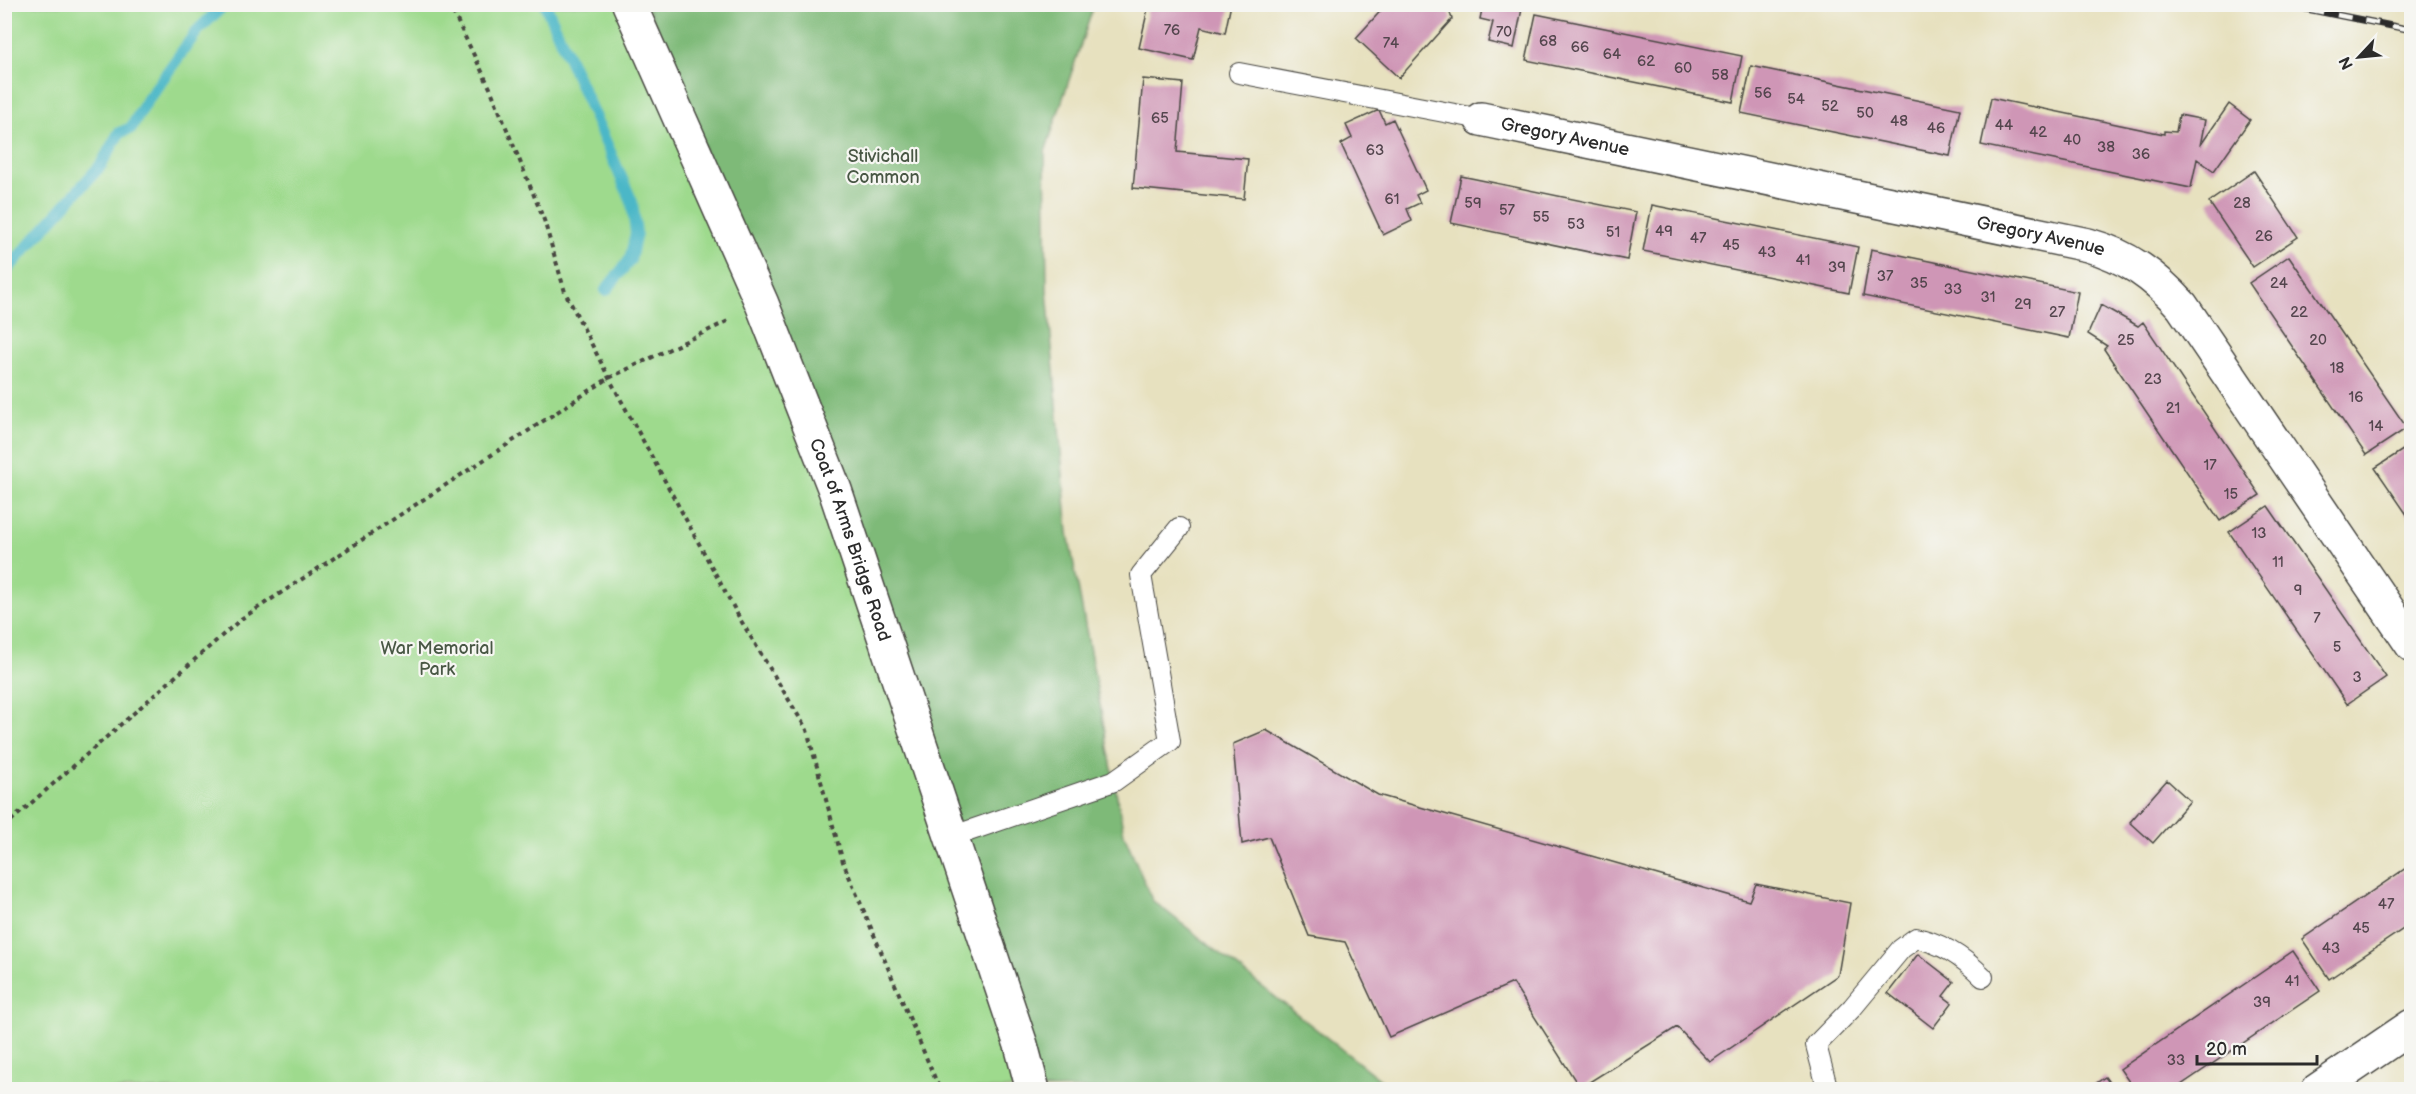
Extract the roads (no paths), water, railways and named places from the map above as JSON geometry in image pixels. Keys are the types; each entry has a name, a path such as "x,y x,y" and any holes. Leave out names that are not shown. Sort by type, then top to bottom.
{"street":[{"name":"Coat of Arms Bridge Road","path":"629,4 762,304 835,490 1021,1045 1033,1089"},
{"name":"Gregory Avenue","path":"1481,119 2088,245 2120,256 2162,283 2182,306 2412,645"},
{"path":"2318,1089 2412,1026"}],"lane":[{"path":"1239,73 1481,119"},
{"path":"951,837 1114,782 1170,741 1142,575 1179,528"},
{"path":"1830,1089 1826,1083 1816,1045 1852,1008 1900,949 1916,938 1929,940 1965,959 1983,977"}],"waterway":[{"path":"4,273 101,165 119,133 131,128 148,99 197,31 225,4"},
{"path":"545,4 632,202 636,233 630,260 606,290"}],"railway":[{"path":"2282,4 2412,30"},
{"path":"2396,4 2412,8"}],"park label":[{"name":"Stivichall Common","path":"883,166"},
{"name":"War Memorial Park","path":"437,658"}]}
